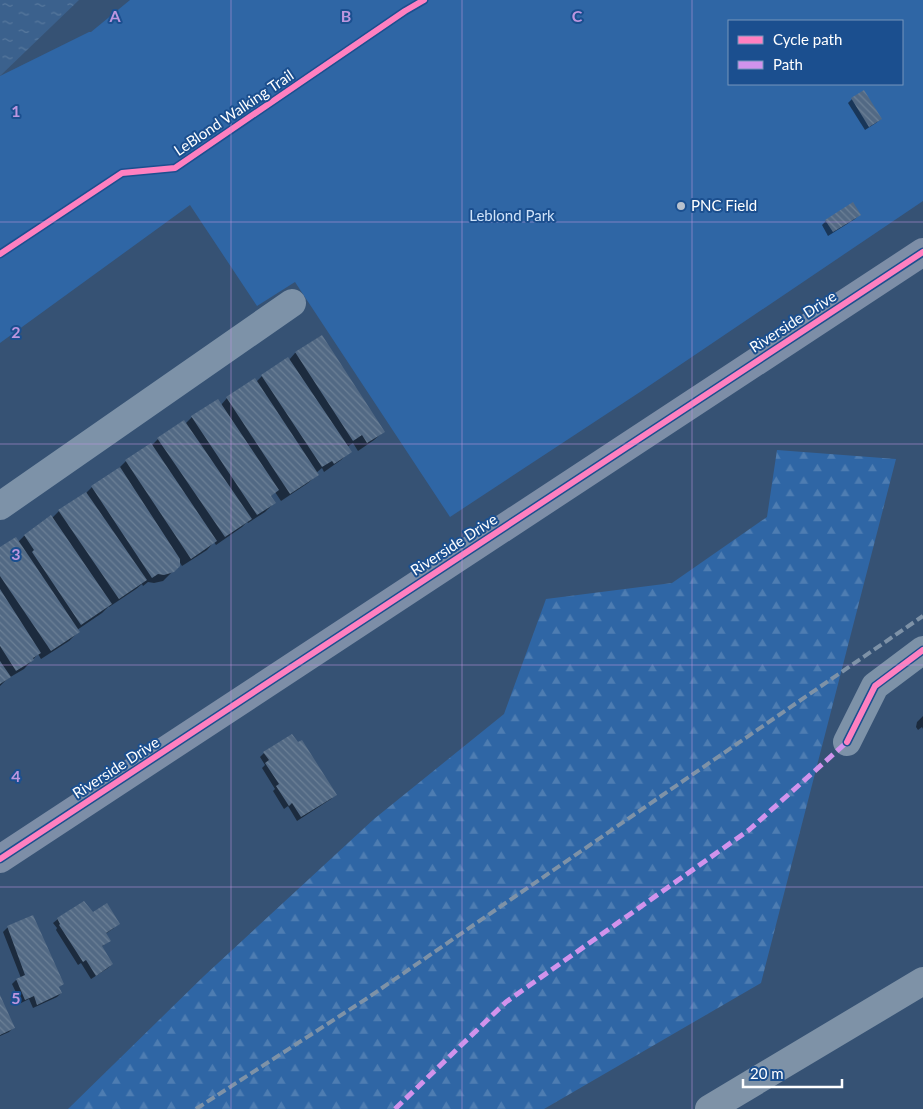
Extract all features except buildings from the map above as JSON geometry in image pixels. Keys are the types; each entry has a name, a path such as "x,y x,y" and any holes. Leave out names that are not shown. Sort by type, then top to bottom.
{"highway":[{"path":"709,1109 923,981"}],"main road":[{"name":"Riverside Drive","path":"0,859 923,252"}],"street":[{"path":"0,506 292,304"},
{"path":"847,742 875,686 923,650"}],"green space":[{"name":"Leblond Park","path":"130,0 923,0 923,201 640,392 450,517 295,282 257,306 190,205 0,343 0,76 89,32"},
{"path":"777,450 896,459 761,983 544,1109 68,1109 204,976 374,819 504,714 546,599 672,583 767,517"}],"water":[{"path":"0,0 79,0 0,76"}],"railway":[{"path":"196,1109 366,999 923,616"}],"marked path":[{"path":"395,1109 506,1002 749,830 847,742"}],"cycle path":[{"name":"LeBlond Walking Trail","path":"0,254 122,173 175,168 405,11 424,0"},
{"path":"0,859 923,252"},
{"path":"847,742 875,686 923,650"}],"place":[{"name":"PNC Field","path":"681,206"}]}
